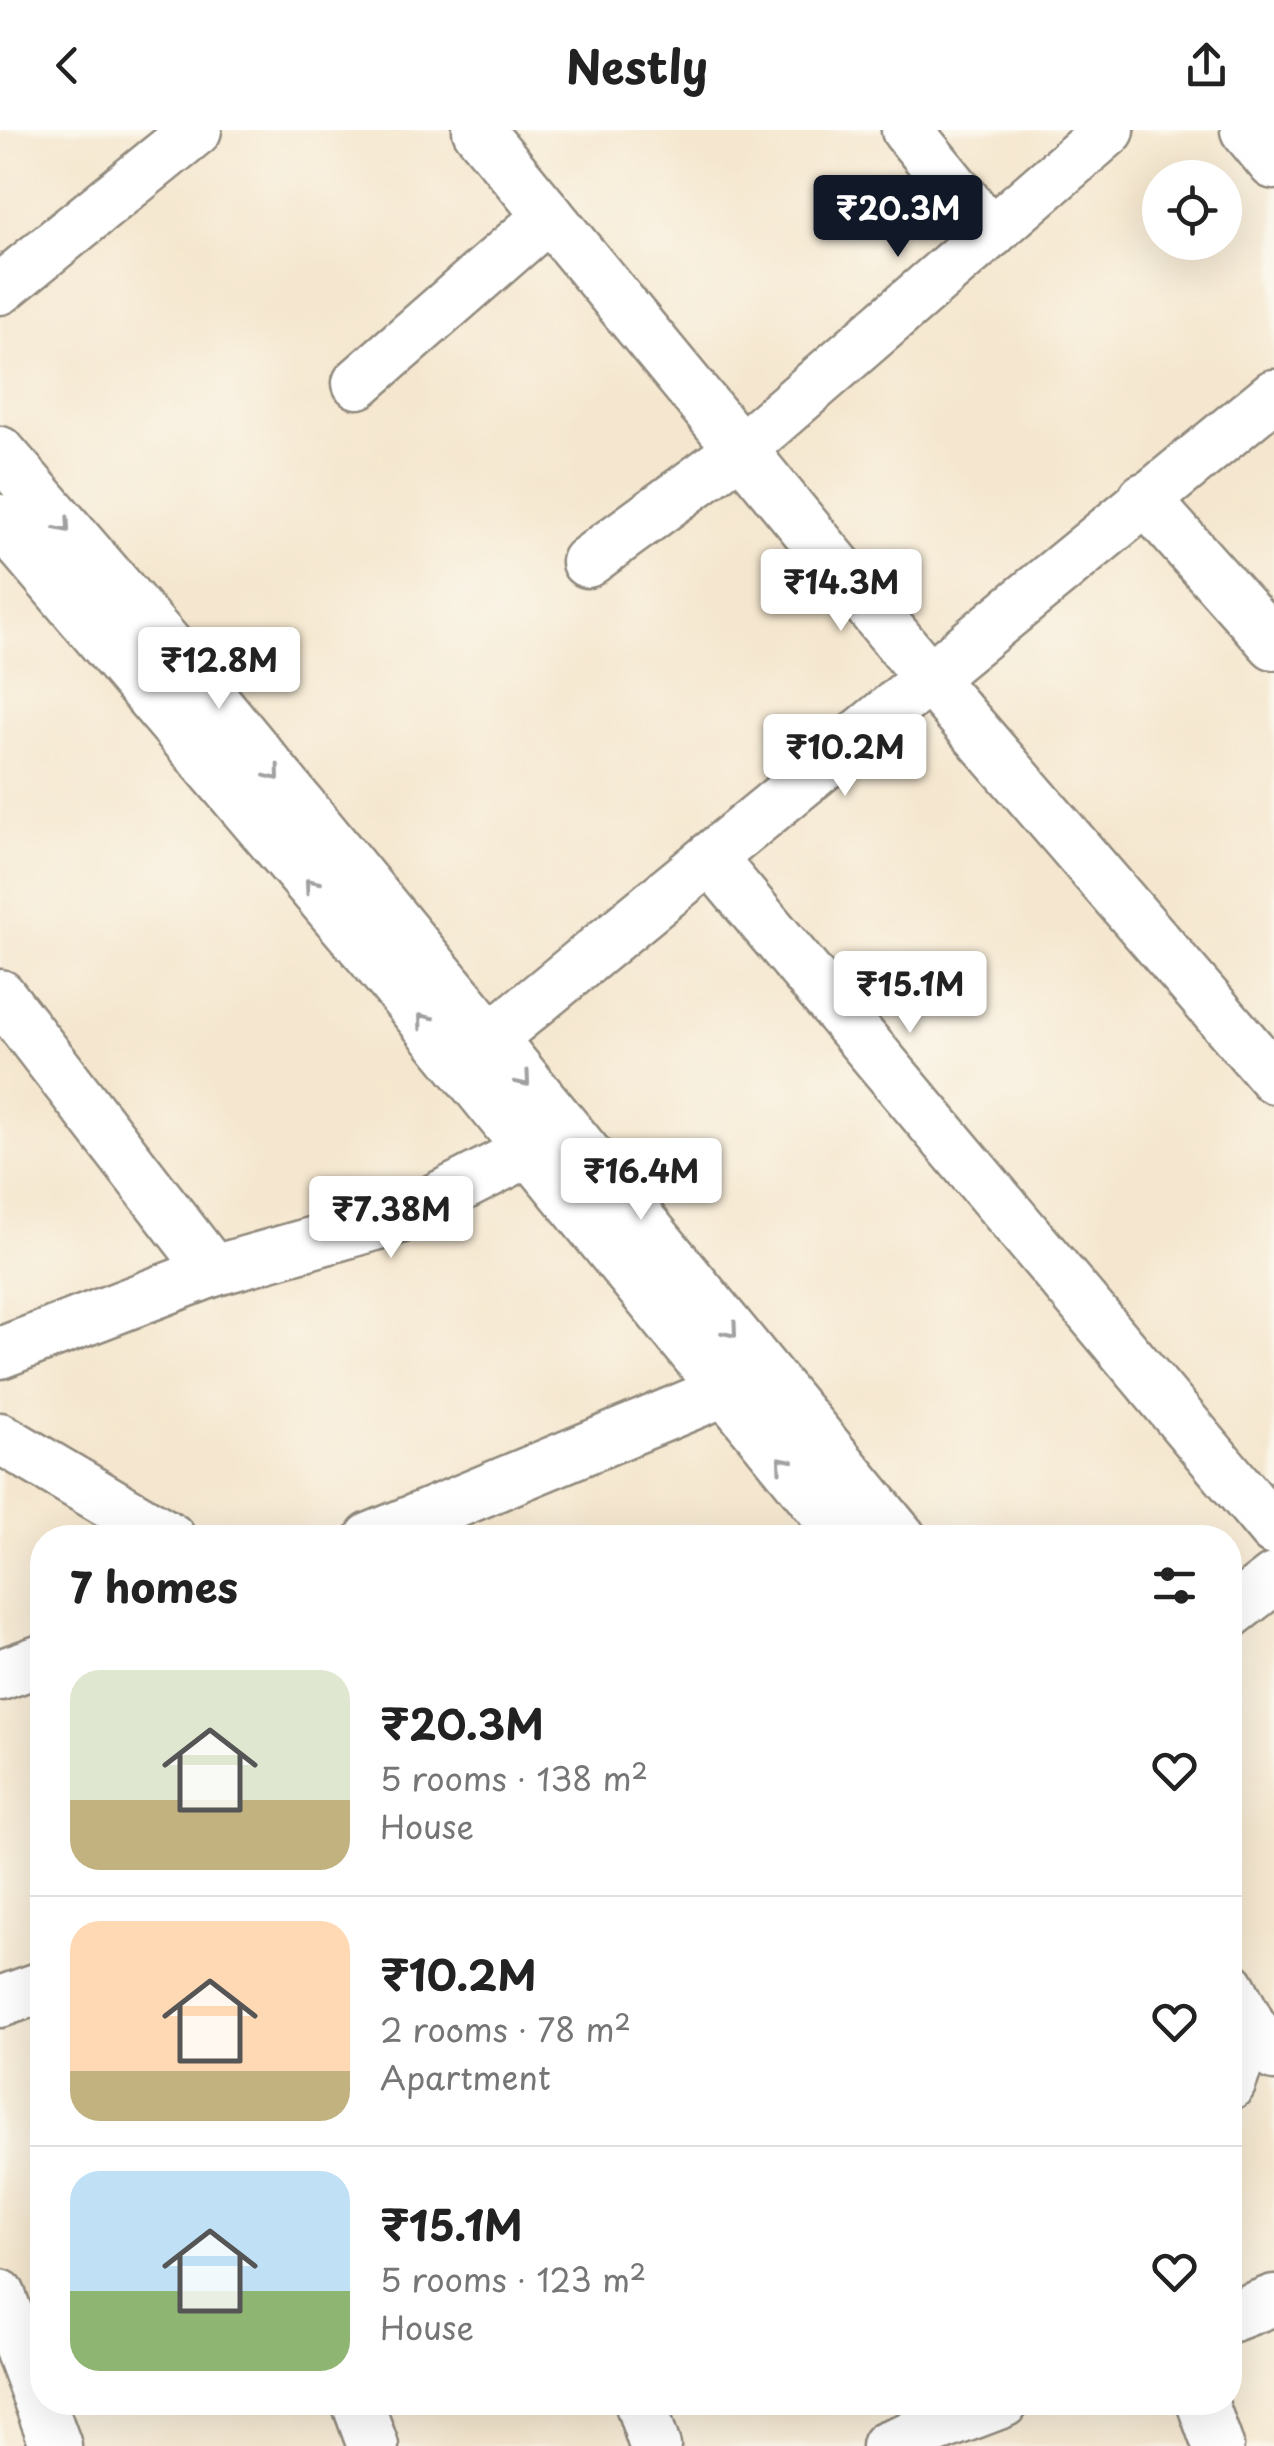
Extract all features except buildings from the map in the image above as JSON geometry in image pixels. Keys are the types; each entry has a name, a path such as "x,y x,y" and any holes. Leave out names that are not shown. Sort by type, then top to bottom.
{"street":[{"path":"0,289 196,130"},
{"path":"478,130 929,678 1274,1078"},
{"path":"907,130 991,232"},
{"path":"587,562 740,450 1109,130"},
{"path":"1246,130 1274,164"},
{"path":"358,383 549,216"},
{"path":"490,1039 1274,395"},
{"path":"0,452 190,671 890,1525"},
{"path":"1144,498 1274,644"},
{"path":"0,520 96,627 835,1525"},
{"path":"710,858 1274,1530"},
{"path":"0,995 213,1271"},
{"path":"0,1353 213,1271 400,1218 530,1150"},
{"path":"402,1525 724,1391"},
{"path":"0,1438 148,1525"},
{"path":"1242,1604 1274,1579"},
{"path":"0,1675 30,1664"},
{"path":"0,2002 30,1991"},
{"path":"1242,2051 1252,2023"},
{"path":"0,2296 30,2376"},
{"path":"1242,2312 1274,2300"},
{"path":"44,2415 56,2446"},
{"path":"362,2415 373,2446"},
{"path":"644,2415 655,2446"},
{"path":"1207,2415 1218,2446"},
{"path":"886,2446 974,2417"}]}
